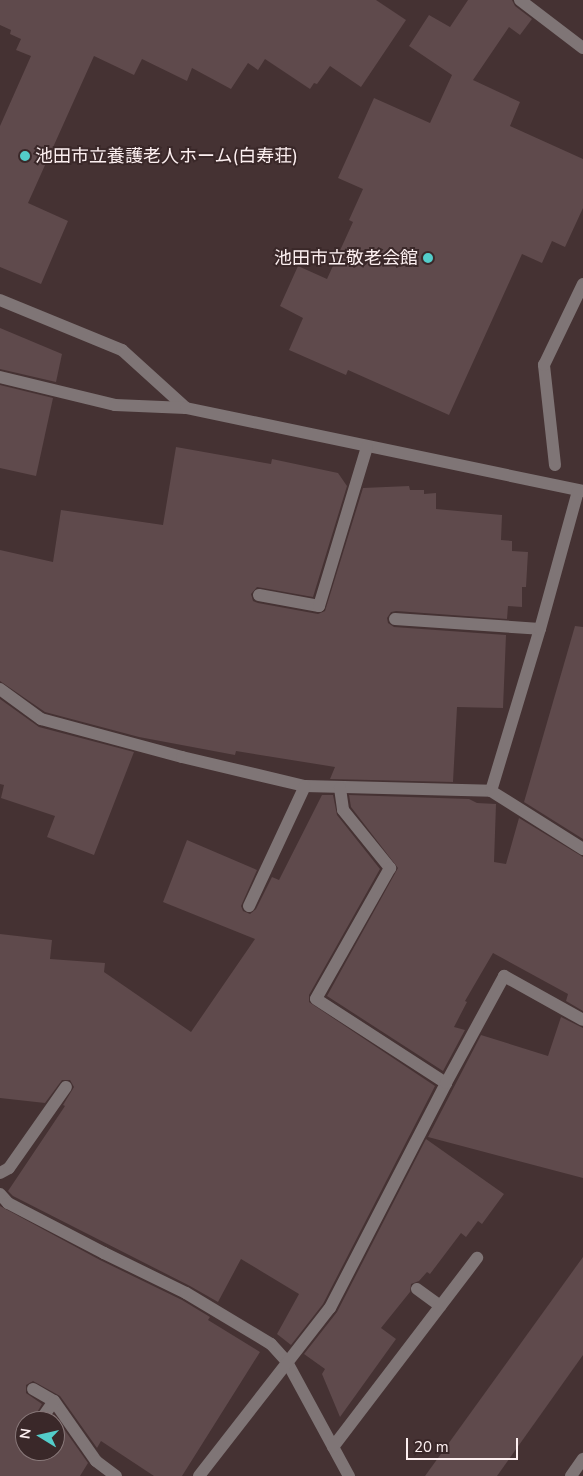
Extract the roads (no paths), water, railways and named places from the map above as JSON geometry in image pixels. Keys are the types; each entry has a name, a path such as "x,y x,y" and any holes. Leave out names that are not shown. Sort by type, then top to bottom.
{"street":[{"path":"520,0 583,48"},
{"path":"555,464 544,365 583,284"},
{"path":"0,300 122,350 186,408"},
{"path":"0,377 115,405 186,408 580,491 491,791"},
{"path":"259,595 319,606 367,447"},
{"path":"395,619 540,629"},
{"path":"0,689 41,719 182,757 305,786 491,791 583,849"},
{"path":"249,906 305,786"},
{"path":"340,788 343,810 390,868 316,999 446,1083"},
{"path":"199,1476 330,1308 446,1083 504,976 583,1020"},
{"path":"0,1173 9,1168 66,1087"},
{"path":"0,1194 8,1203 186,1293 271,1344 287,1362 349,1476"},
{"path":"333,1447 477,1258"},
{"path":"417,1289 440,1306"},
{"path":"33,1389 54,1401 96,1461 116,1476"},
{"path":"47,1411 54,1401"},
{"path":"570,1476 583,1459"}],"place":[{"name":"池田市立養護老人ホーム(白寿荘)","path":"25,156"},
{"name":"池田市立敬老会館","path":"428,258"}]}
